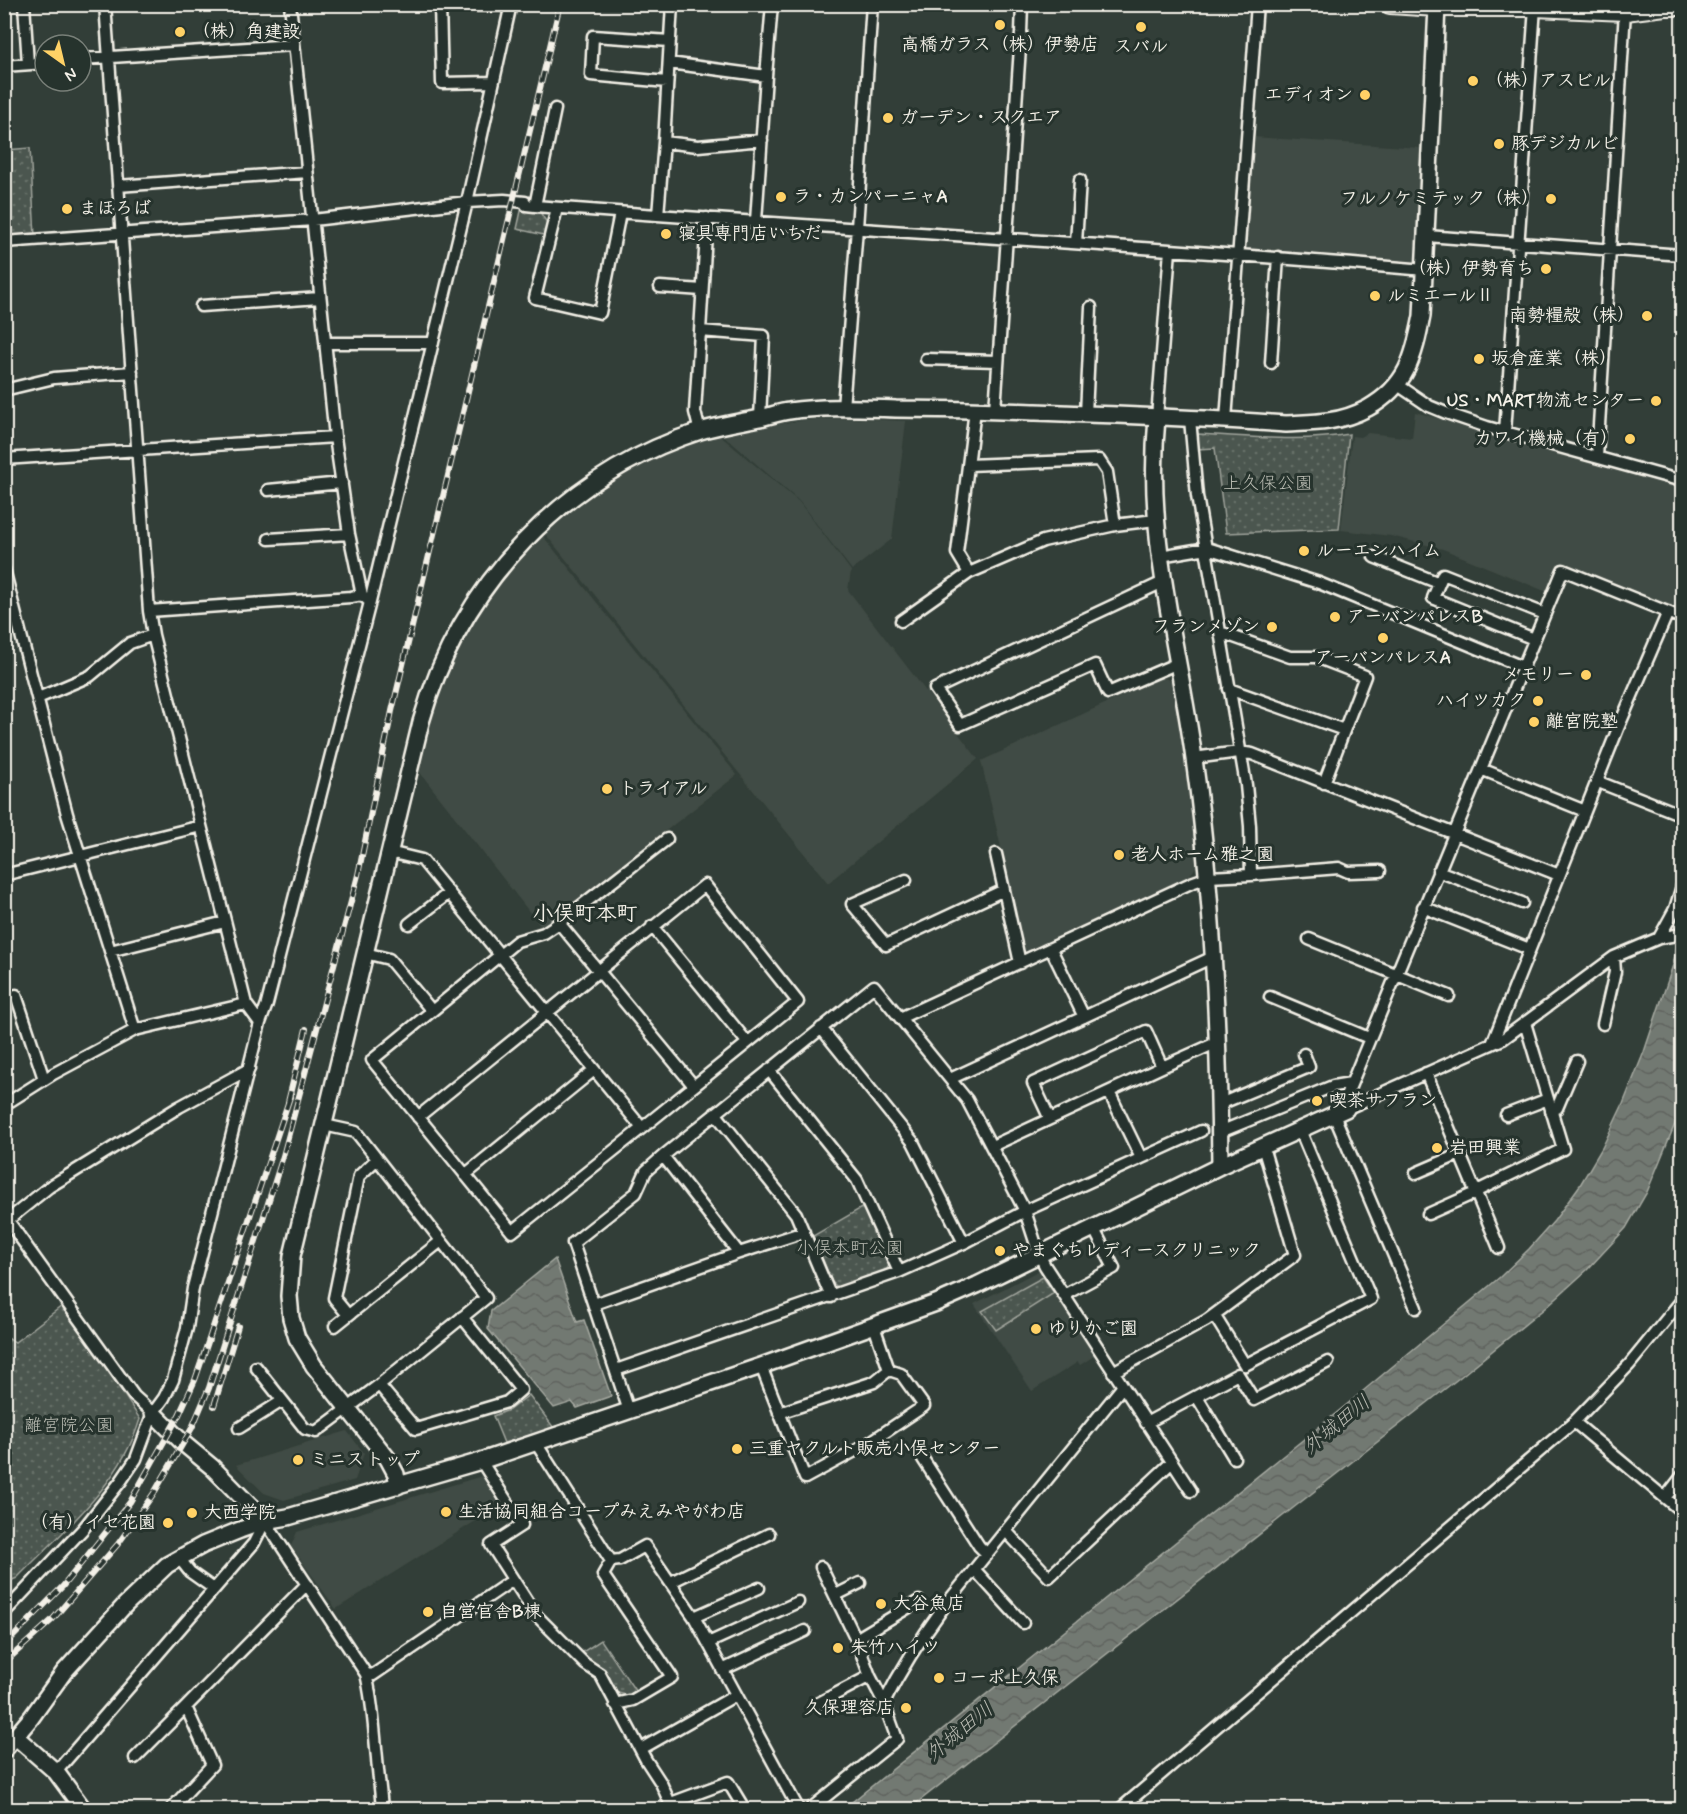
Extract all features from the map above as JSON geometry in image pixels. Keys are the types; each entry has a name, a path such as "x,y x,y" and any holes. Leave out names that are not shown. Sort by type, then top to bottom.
{"main road":[{"path":"1390,4 1625,11 1674,6"}],"street":[{"path":"24,4 28,64"},
{"path":"105,4 149,611 246,1004 260,1023"},
{"path":"290,4 335,437 349,534 366,598"},
{"path":"658,215 672,4"},
{"path":"756,221 772,4"},
{"path":"843,408 872,4"},
{"path":"995,410 1022,4"},
{"path":"1226,420 1257,4"},
{"path":"4,1613 83,1529 121,1481 136,1459 153,1413 173,1380 187,1328 193,1288 260,1023 267,1004 366,598 433,343 511,5 440,5 442,84 493,82"},
{"path":"1674,6 1683,17"},
{"path":"398,1486 396,1474 388,1459 314,1366 297,1338 291,1318 289,1296 292,1256 416,741 435,680 463,620 491,578 528,535 552,513 627,462 700,432 789,411 843,408 995,410 1286,424 1346,418 1375,404 1398,384 1411,361 1418,340 1422,316 1437,7"},
{"path":"1505,432 1535,7"},
{"path":"1597,457 1625,11"},
{"path":"667,82 591,75 593,36 670,41"},
{"path":"93,59 294,45"},
{"path":"669,63 766,76"},
{"path":"4,66 33,64"},
{"path":"535,206 555,109"},
{"path":"664,142 698,146 762,140"},
{"path":"118,186 307,172"},
{"path":"1076,243 1080,180"},
{"path":"4,242 313,220 467,202 504,200 525,202 526,205 620,213 1278,257 1425,270"},
{"path":"556,208 535,298 600,313 620,213"},
{"path":"700,432 695,412 707,218"},
{"path":"1427,236 1683,255"},
{"path":"1170,250 1157,418 1154,478 1155,520 1163,582 1194,758 1208,877 1218,1042 1220,1166"},
{"path":"1271,363 1278,257"},
{"path":"660,287 702,290"},
{"path":"201,306 320,297"},
{"path":"1086,414 1091,307"},
{"path":"700,331 764,336 760,418"},
{"path":"325,343 433,343"},
{"path":"926,359 998,361"},
{"path":"4,390 54,378 132,372"},
{"path":"1398,384 1429,406 1446,413 1505,432 1682,481 1683,476"},
{"path":"969,573 957,553 975,410"},
{"path":"1190,419 1197,496 1247,795 1251,875"},
{"path":"4,459 335,437"},
{"path":"968,465 1100,460 1107,472 1115,525"},
{"path":"268,490 342,483"},
{"path":"901,621 969,573 1043,541 1115,525 1155,520"},
{"path":"269,539 349,534"},
{"path":"1160,556 1207,548 1318,583 1522,667"},
{"path":"1374,557 1439,583"},
{"path":"4,569 67,814 135,1030"},
{"path":"1416,1308 1340,1112 1344,1098 1563,570 1683,618"},
{"path":"1534,639 1433,598 1439,583 1443,574 1545,614"},
{"path":"1163,582 935,689 960,725 1095,665 1108,693 1178,663"},
{"path":"149,611 351,597 366,598"},
{"path":"1492,1044 1596,781 1668,612"},
{"path":"1220,632 1290,657 1316,657 1365,676 1324,783"},
{"path":"38,698 90,676 130,643 153,634"},
{"path":"1229,689 1344,730"},
{"path":"1194,758 1239,752 1252,754 1559,876"},
{"path":"1480,769 1584,811"},
{"path":"1596,781 1683,815"},
{"path":"4,875 201,826"},
{"path":"418,1117 705,885 798,1002 512,1232 418,1117 372,1060 517,940 544,933 560,923 667,839"},
{"path":"389,852 422,860 642,1128"},
{"path":"996,854 1020,963"},
{"path":"900,1018 1208,877 1339,868 1348,872 1380,871"},
{"path":"1438,871 1522,903"},
{"path":"906,880 852,904 886,945 1004,890"},
{"path":"1663,937 1683,886"},
{"path":"409,924 448,893"},
{"path":"1423,907 1529,949"},
{"path":"110,951 225,922"},
{"path":"560,923 694,1086"},
{"path":"652,926 747,1042"},
{"path":"4,1750 64,1671 155,1575 203,1545 265,1521 288,1517 398,1486 536,1443 936,1303 1220,1166 1503,1039 1614,957 1663,937 1683,934"},
{"path":"1309,939 1449,996"},
{"path":"1051,949 1084,1017"},
{"path":"365,953 389,959 432,1011"},
{"path":"950,1079 1213,957"},
{"path":"1603,1024 1615,972 1614,957"},
{"path":"629,1411 573,1243 636,1193 646,1171 663,1156 874,986 968,1100 1025,1210 1039,1254 1191,1491"},
{"path":"4,999 16,995 44,1079"},
{"path":"1270,997 1369,1038"},
{"path":"4,1105 44,1079 135,1030 246,1004"},
{"path":"1428,1214 1563,1149 1525,1023"},
{"path":"821,1028 913,1142 963,1243"},
{"path":"1050,1119 1033,1083 1043,1078 1146,1031 1162,1067"},
{"path":"992,1146 1218,1042"},
{"path":"1220,1104 1309,1067 1304,1054"},
{"path":"1551,1111 1557,1108 1577,1061"},
{"path":"249,1069 179,1107 6,1217 134,1396 212,1467 265,1521 366,1674 370,1691 382,1809"},
{"path":"465,1174 594,1070"},
{"path":"769,1070 857,1180 899,1272"},
{"path":"1426,1073 1499,1248"},
{"path":"1220,1132 1333,1086 1351,1083"},
{"path":"1109,1092 1141,1158"},
{"path":"1506,1115 1548,1100"},
{"path":"715,1113 796,1214 831,1297"},
{"path":"256,1367 305,1429 316,1432 486,1298 356,1132 324,1125"},
{"path":"1214,1315 1245,1365 1371,1299 1300,1130"},
{"path":"616,1370 899,1272 963,1243 1025,1210 1201,1131"},
{"path":"1113,1372 1214,1315 1295,1255 1263,1147"},
{"path":"1416,1173 1460,1154"},
{"path":"663,1156 739,1253"},
{"path":"348,1315 334,1299 358,1176 377,1159"},
{"path":"594,1305 804,1232"},
{"path":"1064,1295 1114,1268 1097,1235"},
{"path":"335,1326 441,1241"},
{"path":"1119,1809 1574,1422 1629,1365 1683,1300"},
{"path":"378,1384 416,1429 507,1402 521,1390 462,1317"},
{"path":"874,1326 889,1370"},
{"path":"1146,1423 1238,1374 1254,1400 1328,1362"},
{"path":"761,1366 805,1478 866,1445 924,1406 901,1374 889,1370"},
{"path":"779,1413 874,1382 889,1370"},
{"path":"884,1703 922,1637 1123,1386"},
{"path":"1197,1397 1234,1458"},
{"path":"239,1428 282,1401"},
{"path":"1574,1422 1683,1512"},
{"path":"536,1443 611,1561"},
{"path":"923,1459 979,1546 987,1554"},
{"path":"481,1461 522,1525 491,1545 537,1616 585,1664 600,1674 640,1749 662,1783 672,1806 729,1782 745,1809"},
{"path":"1006,1531 1049,1577 1172,1462"},
{"path":"1665,1498 1683,1476"},
{"path":"56,1772 254,1543 265,1521"},
{"path":"671,1582 769,1534"},
{"path":"611,1561 620,1560 645,1546 694,1617 799,1809"},
{"path":"179,1558 190,1572 214,1589"},
{"path":"611,1561 603,1575 672,1677 633,1700 615,1704"},
{"path":"809,1809 897,1739 856,1639 821,1567"},
{"path":"975,1570 1023,1623"},
{"path":"366,1674 373,1675 513,1580"},
{"path":"836,1595 860,1583"},
{"path":"135,1758 307,1584"},
{"path":"694,1617 759,1588"},
{"path":"856,1639 919,1601"},
{"path":"708,1643 798,1602"},
{"path":"722,1670 805,1631"},
{"path":"815,1705 870,1676"},
{"path":"640,1749 736,1695"},
{"path":"170,1809 212,1765 186,1707"},
{"path":"16,1737 56,1772 84,1809"}],"shaded area":[{"path":"1253,137 1421,148 1415,262 1244,253"},
{"path":"1415,412 1682,487 1682,612 1560,562 1547,592 1443,549 1391,536 1341,530 1352,436 1360,437 1368,433 1412,438"},
{"path":"846,418 906,421 892,539 852,570 799,501 722,434 746,428 806,420"},
{"path":"719,435 799,502 851,571 848,590 978,759 828,883 543,531 591,491 669,449"},
{"path":"542,535 737,775 542,928 418,770 438,692 460,645 477,614 514,566"},
{"path":"1163,677 1173,682 1188,783 1197,866 1189,876 1025,952 981,761"},
{"name":"ゆりかご園","path":"1038,1271 1043,1272 1097,1354 1080,1365 1078,1362 1032,1391 974,1304"},
{"path":"347,1431 364,1453 355,1480 284,1500 264,1493 236,1465"},
{"path":"482,1476 501,1505 336,1609 291,1546 297,1532"}],"green space":[{"path":"30,148 35,236 5,238 5,150"},
{"path":"521,211 540,212 547,223 544,235 517,229"},
{"name":"上久保公園","path":"1196,434 1311,438 1349,434 1339,529 1226,533 1215,448 1197,449"},
{"name":"小俣本町公園","path":"863,1207 889,1265 886,1271 838,1288 832,1282 813,1236"},
{"path":"1043,1277 1054,1293 996,1330 982,1311"},
{"name":"離宮院公園","path":"62,1306 84,1334 140,1419 119,1465 89,1505 17,1578 5,1583 5,1337 15,1342"},
{"path":"529,1395 554,1428 504,1443 493,1416 509,1410"},
{"path":"601,1640 636,1692 630,1696 618,1693 605,1669 581,1653"}],"water":[{"name":"外城田川","path":"1682,921 1682,1107 1647,1192 1626,1228 1587,1270 1545,1308 1459,1378 909,1809 842,1810 1345,1406 1500,1277 1529,1249 1554,1221 1580,1185 1602,1148 1623,1104 1644,1052 1673,965"},
{"path":"555,1259 577,1322 584,1320 611,1396 577,1408 572,1402 554,1408 488,1329 491,1311"}],"railway":[{"path":"4,1663 52,1620 118,1544 154,1493 192,1428 209,1388 283,1156 358,875 392,711 560,4"},
{"path":"288,1102 306,1029"},
{"path":"4,1646 63,1586 130,1502 179,1415 195,1380 291,1094"},
{"path":"214,1406 238,1326"}],"place":[{"name":"高橋ガラス（株）伊勢店","path":"1000,25"},
{"name":"スバル","path":"1141,27"},
{"name":"（株）角建設","path":"180,32"},
{"name":"（株）アスビル","path":"1473,81"},
{"name":"エディオン","path":"1365,95"},
{"name":"ガーデン・スクエア","path":"888,118"},
{"name":"豚デジカルビ","path":"1499,144"},
{"name":"ラ・カンパーニャA","path":"781,197"},
{"name":"フルノケミテック（株）","path":"1551,199"},
{"name":"まほろば","path":"67,209"},
{"name":"寝具専門店いちだ","path":"666,234"},
{"name":"（株）伊勢育ち","path":"1546,269"},
{"name":"ルミエールⅡ","path":"1375,296"},
{"name":"南勢糧殻（株）","path":"1647,316"},
{"name":"坂倉産業（株）","path":"1479,359"},
{"name":"US・MART物流センター","path":"1656,401"},
{"name":"カワイ機械（有）","path":"1630,439"},
{"name":"ルーエンハイム","path":"1304,551"},
{"name":"アーバンパレスB","path":"1335,617"},
{"name":"フランメゾン","path":"1272,627"},
{"name":"アーバンパレスA","path":"1383,638"},
{"name":"メモリー","path":"1586,675"},
{"name":"ハイツカク","path":"1538,701"},
{"name":"離宮院塾","path":"1534,722"},
{"name":"トライアル","path":"607,789"},
{"name":"老人ホーム雅之園","path":"1119,855"},
{"name":"喫茶サフラン","path":"1317,1101"},
{"name":"岩田興業","path":"1437,1148"},
{"name":"やまぐちレディースクリニック","path":"1000,1251"},
{"name":"ゆりかご園","path":"1036,1329"},
{"name":"三重ヤクルト販売小俣センター","path":"737,1449"},
{"name":"ミニストップ","path":"298,1460"},
{"name":"生活協同組合コープみえみやがわ店","path":"446,1512"},
{"name":"大西学院","path":"192,1513"},
{"name":"（有）イセ花園","path":"168,1523"},
{"name":"大谷魚店","path":"881,1604"},
{"name":"自営官舎B棟","path":"428,1612"},
{"name":"朱竹ハイツ","path":"838,1648"},
{"name":"コーポ上久保","path":"939,1678"},
{"name":"久保理容店","path":"906,1708"}],"district":[{"name":"小俣町本町","path":"585,914"}]}
